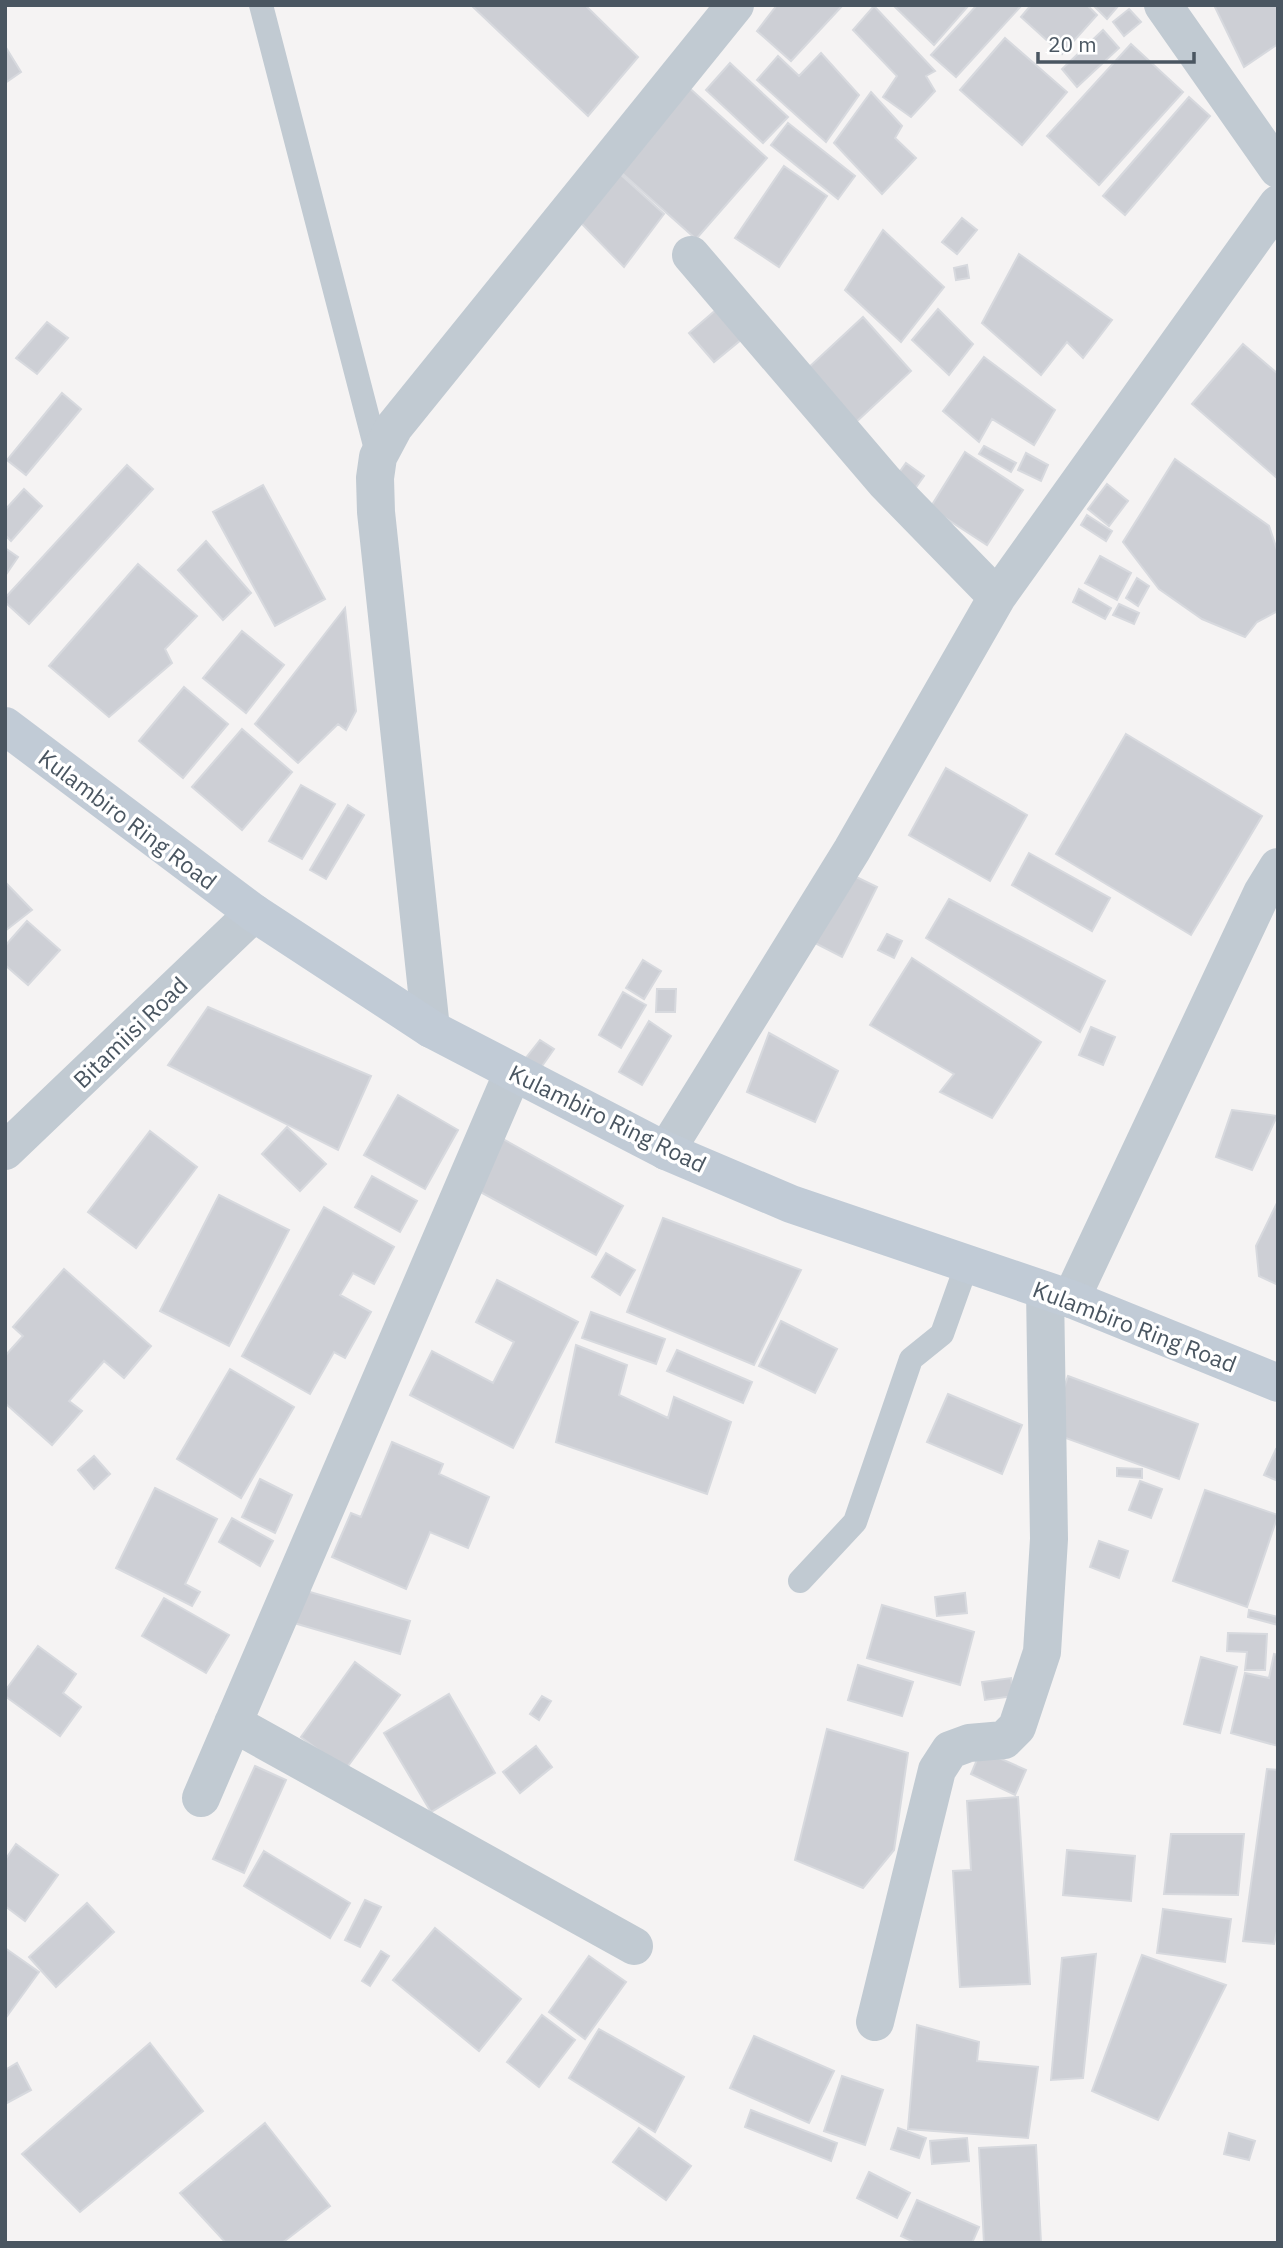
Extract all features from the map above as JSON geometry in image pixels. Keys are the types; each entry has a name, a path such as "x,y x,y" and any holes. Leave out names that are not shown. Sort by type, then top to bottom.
{"street":[{"path":"431,1029 376,512 375,478 378,457 394,427 735,5"},
{"path":"1163,5 1278,169"},
{"path":"666,1151 852,850 997,597 1278,204"},
{"path":"691,255 884,482 997,597"},
{"name":"Kulambiro Ring Road","path":"5,726 254,913 431,1029 666,1151 791,1203 1058,1295 1278,1383"},
{"path":"875,2022 937,1769 950,1750 969,1743 1003,1740 1017,1727 1042,1651 1058,1295 1262,893 1278,867"},
{"name":"Bitamiisi Road","path":"5,1152 254,913"},
{"path":"201,1798 513,1072"},
{"path":"233,1723 634,1946"}],"lane":[{"path":"261,5 378,457"},
{"path":"800,1581 855,1522 911,1359 942,1335 967,1264"}],"building":[{"path":"471,5 585,5 638,57 588,116"},
{"path":"777,5 843,5 791,61 757,31"},
{"path":"893,5 969,5 934,45"},
{"path":"977,5 1022,5 956,77 931,55"},
{"path":"1031,5 1087,5 1097,15 1062,54 1021,17"},
{"path":"1093,5 1119,5 1107,19"},
{"path":"1214,5 1278,5 1278,44 1244,67"},
{"path":"874,6 935,71 926,76 935,91 911,117 883,97 897,76 853,30"},
{"path":"1129,9 1141,22 1124,36 1113,22"},
{"path":"1103,30 1119,48 1077,87 1062,69"},
{"path":"1005,38 1067,92 1022,145 960,90"},
{"path":"1131,44 1183,92 1099,185 1047,136"},
{"path":"5,46 21,72 5,83"},
{"path":"821,53 859,95 826,142 757,80 778,56 799,76"},
{"path":"730,63 788,117 763,143 706,90"},
{"path":"686,85 767,158 696,239 614,166"},
{"path":"871,92 902,126 895,138 916,158 882,194 834,143"},
{"path":"1189,97 1210,116 1125,215 1103,196"},
{"path":"788,123 855,176 838,199 771,145"},
{"path":"784,166 827,196 779,267 735,238"},
{"path":"619,173 664,214 624,267 580,222"},
{"path":"962,218 977,230 957,254 942,242"},
{"path":"883,230 944,287 901,342 845,290"},
{"path":"1019,254 1112,320 1083,358 1067,342 1041,375 982,323"},
{"path":"967,265 969,278 956,280 954,268"},
{"path":"717,309 742,339 714,362 689,333"},
{"path":"938,309 973,344 949,375 912,340"},
{"path":"863,317 911,371 855,423 807,369"},
{"path":"47,322 68,338 37,374 16,358"},
{"path":"1243,344 1278,374 1278,479 1192,404"},
{"path":"984,357 1055,410 1034,445 992,419 979,442 943,411"},
{"path":"62,393 81,409 26,475 7,460"},
{"path":"984,446 1016,463 1011,472 979,454"},
{"path":"965,452 1023,490 987,545 930,508"},
{"path":"1026,453 1048,465 1041,481 1018,470"},
{"path":"1175,459 1269,526 1278,553 1278,611 1257,622 1245,637 1202,619 1159,589 1123,542"},
{"path":"906,463 924,476 914,490 896,477"},
{"path":"127,465 153,489 29,624 5,602 5,598"},
{"path":"1107,484 1128,501 1109,526 1088,509"},
{"path":"263,485 325,599 275,626 213,512"},
{"path":"24,489 42,506 11,541 5,535 5,510"},
{"path":"1087,515 1112,531 1106,541 1081,525"},
{"path":"206,541 251,593 223,620 178,570"},
{"path":"5,548 18,557 5,576"},
{"path":"1100,556 1131,573 1117,600 1085,583"},
{"path":"138,564 197,616 165,649 172,663 109,717 49,666"},
{"path":"1137,578 1149,586 1138,606 1126,598"},
{"path":"1079,589 1111,608 1105,619 1073,602"},
{"path":"1119,604 1139,613 1134,624 1113,615"},
{"path":"345,608 356,711 346,730 338,724 298,763 255,724"},
{"path":"242,631 284,665 246,713 203,678"},
{"path":"184,687 228,724 183,778 139,741"},
{"path":"242,729 292,772 242,830 192,787"},
{"path":"1126,734 1262,816 1191,935 1056,854"},
{"path":"946,768 1027,815 990,881 909,835"},
{"path":"301,785 335,804 302,859 269,841"},
{"path":"348,805 364,815 326,879 310,870"},
{"path":"1029,853 1110,898 1092,931 1012,885"},
{"path":"850,874 877,887 842,957 815,943"},
{"path":"5,882 32,910 5,931"},
{"path":"949,899 1105,981 1080,1032 926,938"},
{"path":"27,921 60,950 28,985 5,965 5,946"},
{"path":"887,934 902,941 894,958 878,950"},
{"path":"912,958 1041,1042 992,1118 940,1092 954,1074 870,1025"},
{"path":"643,960 661,971 644,999 626,988"},
{"path":"657,989 676,989 675,1012 656,1012"},
{"path":"623,992 646,1005 621,1048 599,1035"},
{"path":"208,1007 371,1076 338,1150 168,1065"},
{"path":"649,1021 671,1036 642,1085 619,1072"},
{"path":"1091,1027 1115,1037 1103,1065 1079,1055"},
{"path":"769,1033 838,1071 815,1122 747,1092"},
{"path":"540,1040 554,1049 540,1069 525,1059"},
{"path":"398,1095 458,1130 425,1189 364,1155"},
{"path":"1232,1110 1277,1116 1252,1170 1216,1157"},
{"path":"287,1127 326,1164 300,1191 262,1154"},
{"path":"150,1131 197,1167 136,1248 88,1212"},
{"path":"503,1139 623,1206 596,1255 475,1189"},
{"path":"372,1176 417,1201 400,1232 355,1207"},
{"path":"219,1195 289,1230 229,1346 160,1311"},
{"path":"1278,1201 1278,1285 1259,1276 1256,1246"},
{"path":"324,1207 394,1247 374,1284 353,1273 340,1295 371,1312 345,1358 334,1352 310,1394 242,1356"},
{"path":"663,1218 801,1270 754,1365 627,1312"},
{"path":"606,1253 635,1270 620,1295 592,1277"},
{"path":"64,1269 151,1346 124,1378 104,1361 69,1401 82,1411 52,1445 5,1403 5,1356 23,1336 13,1327"},
{"path":"497,1280 578,1322 513,1448 410,1395 432,1351 493,1383 514,1342 476,1322"},
{"path":"591,1312 665,1339 656,1364 582,1338"},
{"path":"781,1321 837,1349 815,1393 759,1366"},
{"path":"576,1345 627,1365 619,1395 668,1418 674,1397 731,1422 707,1494 556,1442"},
{"path":"677,1350 752,1382 743,1403 667,1371"},
{"path":"230,1369 294,1407 241,1498 177,1459"},
{"path":"1068,1376 1198,1424 1179,1479 1049,1432"},
{"path":"948,1394 1022,1425 1002,1474 927,1442"},
{"path":"392,1442 443,1464 439,1474 489,1497 468,1548 430,1532 406,1589 332,1557 351,1513 361,1517"},
{"path":"1276,1449 1278,1450 1278,1481 1264,1475"},
{"path":"94,1456 110,1474 94,1489 78,1470"},
{"path":"1117,1468 1142,1469 1142,1478 1117,1476"},
{"path":"260,1479 292,1495 275,1533 242,1517"},
{"path":"1140,1481 1162,1489 1151,1518 1129,1510"},
{"path":"155,1488 217,1519 185,1584 200,1592 192,1606 116,1568"},
{"path":"1205,1490 1278,1515 1247,1607 1173,1581"},
{"path":"232,1518 273,1541 260,1566 219,1542"},
{"path":"1099,1541 1128,1551 1119,1578 1090,1567"},
{"path":"303,1590 410,1621 400,1654 294,1623"},
{"path":"965,1593 967,1613 937,1616 935,1597"},
{"path":"164,1598 229,1635 206,1673 142,1636"},
{"path":"882,1605 974,1632 960,1685 867,1658"},
{"path":"1249,1610 1278,1617 1278,1625 1248,1617"},
{"path":"1228,1633 1267,1634 1265,1670 1245,1670 1247,1652 1227,1651"},
{"path":"38,1646 76,1674 63,1693 81,1707 60,1736 5,1696 5,1691"},
{"path":"1274,1654 1278,1655 1278,1746 1231,1733 1245,1673 1269,1678"},
{"path":"1201,1657 1237,1667 1220,1733 1184,1724"},
{"path":"355,1662 400,1695 345,1770 301,1737"},
{"path":"858,1665 913,1682 902,1716 848,1700"},
{"path":"1011,1678 1014,1696 985,1700 982,1682"},
{"path":"449,1694 495,1773 431,1812 384,1733"},
{"path":"542,1696 551,1701 539,1720 530,1714"},
{"path":"827,1729 908,1753 894,1850 863,1888 795,1860"},
{"path":"536,1746 552,1767 520,1793 503,1772"},
{"path":"981,1750 1026,1770 1015,1795 971,1774"},
{"path":"255,1766 286,1780 244,1873 213,1859"},
{"path":"1267,1769 1278,1770 1278,1927 1274,1944 1243,1941"},
{"path":"1018,1797 1030,1984 960,1987 953,1871 971,1870 967,1801"},
{"path":"1171,1834 1244,1834 1238,1895 1164,1894"},
{"path":"16,1844 58,1875 25,1921 5,1906 5,1860"},
{"path":"1067,1850 1135,1856 1131,1901 1063,1895"},
{"path":"264,1851 350,1903 330,1938 244,1886"},
{"path":"365,1900 381,1907 360,1947 345,1940"},
{"path":"87,1903 114,1932 56,1987 29,1957"},
{"path":"1163,1909 1231,1919 1225,1962 1157,1953"},
{"path":"435,1928 521,1999 479,2051 393,1980"},
{"path":"5,1948 39,1972 5,2019"},
{"path":"381,1951 389,1956 370,1986 362,1981"},
{"path":"1096,1954 1083,2078 1051,2080 1062,1958"},
{"path":"1142,1955 1226,1985 1158,2120 1092,2091"},
{"path":"589,1956 626,1982 585,2039 549,2012"},
{"path":"542,2015 575,2040 539,2087 507,2062"},
{"path":"917,2025 979,2042 977,2061 1038,2067 1028,2138 908,2129"},
{"path":"599,2029 684,2077 655,2132 569,2078"},
{"path":"754,2036 834,2071 809,2123 730,2088"},
{"path":"150,2043 203,2111 80,2212 22,2154"},
{"path":"17,2063 31,2090 5,2104 5,2070"},
{"path":"842,2076 883,2090 865,2145 824,2131"},
{"path":"751,2110 837,2143 831,2161 745,2127"},
{"path":"265,2123 330,2206 282,2243 226,2243 180,2193"},
{"path":"639,2128 691,2166 666,2200 613,2162"},
{"path":"898,2128 926,2138 919,2158 891,2149"},
{"path":"1229,2133 1255,2141 1249,2160 1224,2154"},
{"path":"967,2138 969,2161 932,2164 930,2141"},
{"path":"1036,2145 1041,2243 984,2243 979,2148"},
{"path":"869,2172 910,2193 897,2218 857,2198"},
{"path":"917,2200 979,2227 972,2243 916,2243 901,2236"}]}
